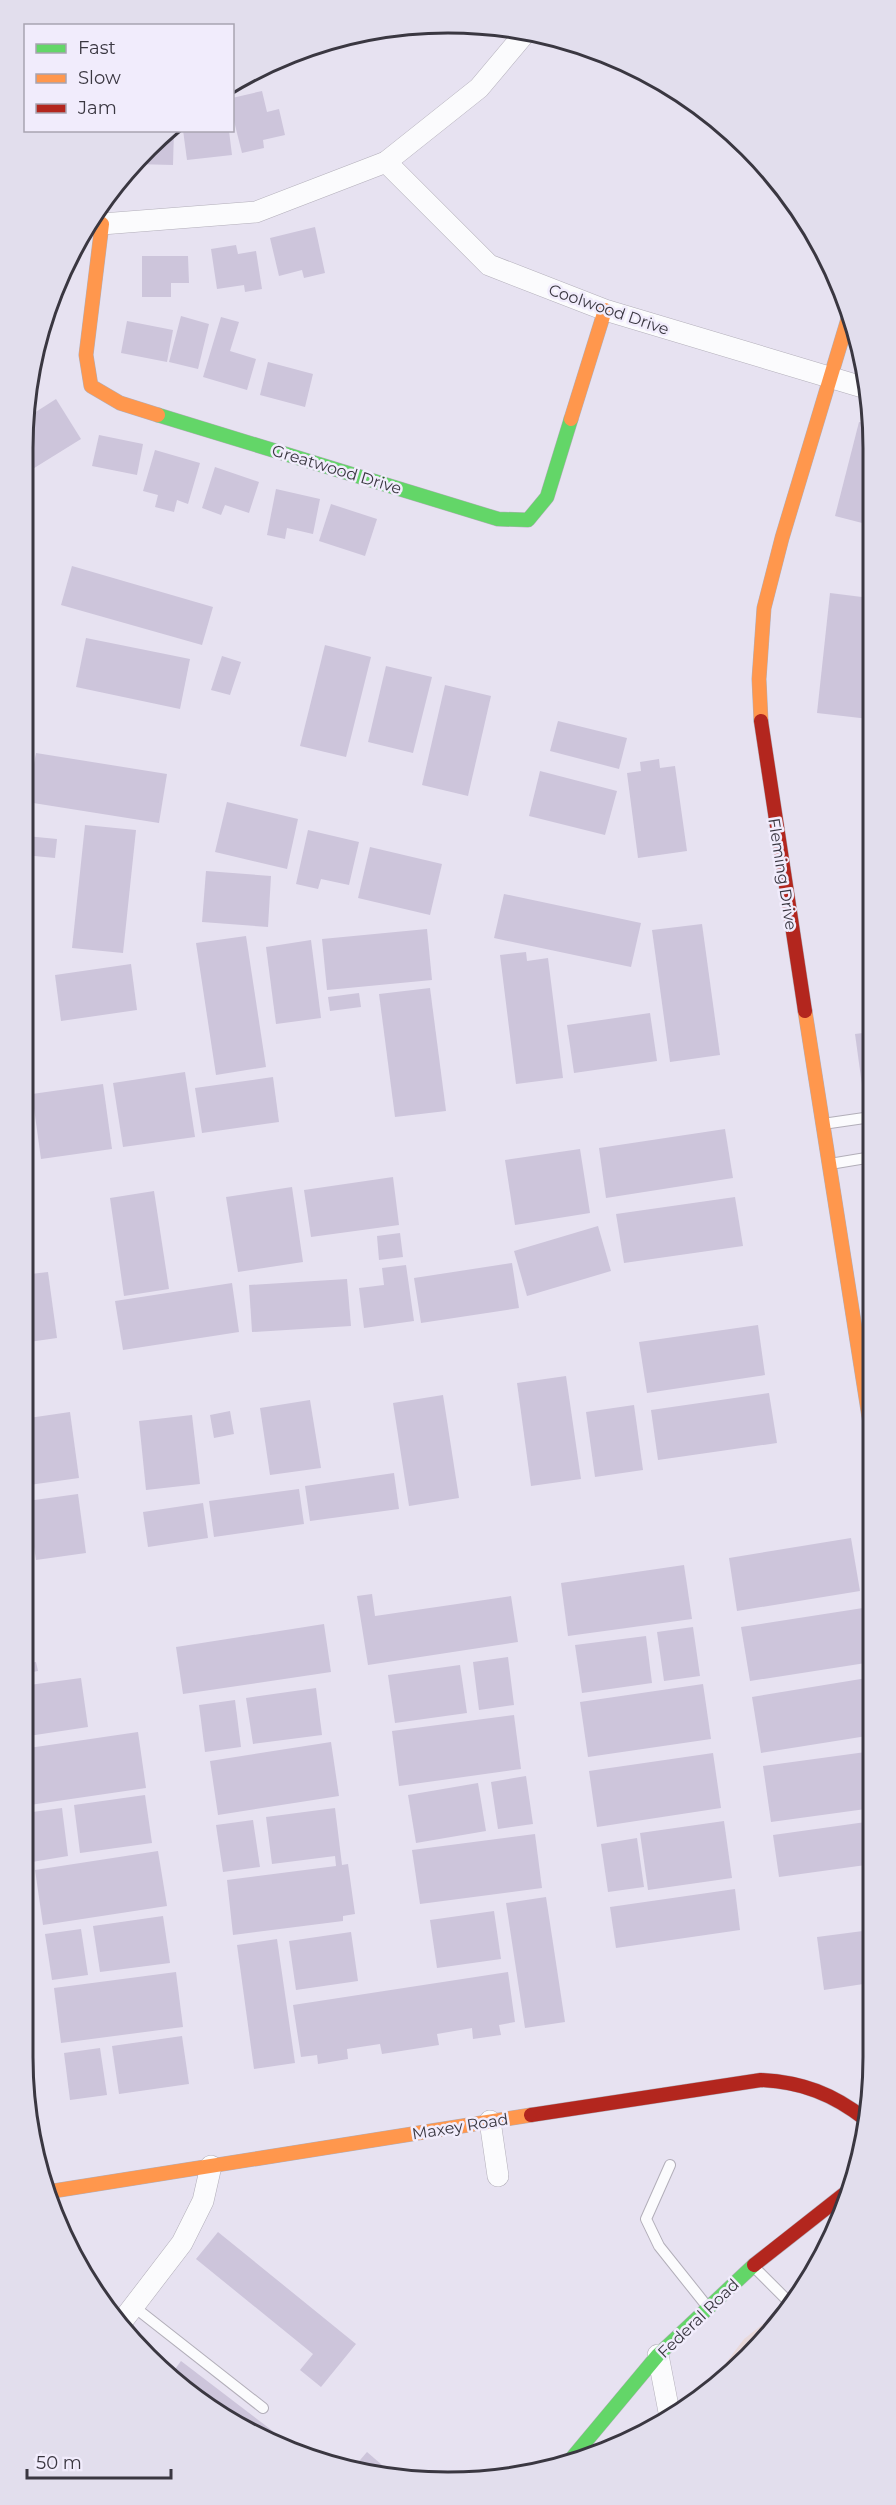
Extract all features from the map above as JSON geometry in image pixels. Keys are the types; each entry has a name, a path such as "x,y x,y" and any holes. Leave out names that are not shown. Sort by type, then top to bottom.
{"street":[{"path":"99,223 256,212 386,162 479,88 520,40"},
{"name":"Coolwood Drive","path":"386,162 489,265 605,310 858,386"},
{"name":"Greatwood Drive","path":"96,229 86,355 91,386 120,403 498,519 528,520 547,497 605,310"},
{"name":"Fleming Drive","path":"845,328 782,538 764,608 759,679 762,736 863,1379"},
{"name":"Maxey Road","path":"55,2191 743,2081 800,2082 826,2092 858,2114"},
{"path":"490,2121 498,2176"},
{"path":"125,2317 182,2243 203,2201 210,2166"},
{"name":"Federal Road","path":"578,2451 658,2355 752,2266 837,2199"},
{"path":"658,2355 668,2408"}],"lane":[{"path":"823,1124 863,1118"},
{"path":"829,1164 863,1158"},
{"path":"670,2164 646,2218 659,2246 708,2308"},
{"path":"752,2266 785,2299"},
{"path":"133,2306 263,2408"}],"shaded area":[{"path":"770,2319 720,2371 744,2339"}],"building":[{"path":"262,91 267,112 279,109 285,135 263,140 264,148 242,153 234,121 234,98"},
{"path":"183,132 229,132 232,155 187,160"},
{"path":"174,136 173,165 146,164"},
{"path":"315,227 325,273 304,278 302,270 279,276 270,238"},
{"path":"236,245 238,254 256,251 262,289 245,292 244,285 217,289 211,249"},
{"path":"142,256 188,256 189,283 171,283 171,297 142,297"},
{"path":"181,316 209,324 198,369 169,362"},
{"path":"221,317 239,322 230,351 256,359 247,390 203,377"},
{"path":"127,321 173,330 167,362 121,353"},
{"path":"268,362 313,374 305,407 260,395"},
{"path":"56,399 81,439 33,469 33,448 35,412"},
{"path":"859,422 862,423 863,523 835,516"},
{"path":"99,435 143,444 137,475 92,466"},
{"path":"155,450 200,463 188,504 177,500 174,512 155,507 158,495 143,491"},
{"path":"215,467 259,482 249,513 225,505 221,515 202,508"},
{"path":"276,489 320,499 313,534 287,528 285,539 267,535"},
{"path":"331,504 377,519 365,556 319,541"},
{"path":"72,566 213,607 202,645 61,605"},
{"path":"830,593 863,597 863,718 817,713"},
{"path":"86,638 190,659 180,709 76,687"},
{"path":"325,645 371,657 346,757 300,746"},
{"path":"222,656 241,662 230,695 211,690"},
{"path":"386,666 432,677 413,753 368,742"},
{"path":"445,685 491,696 468,796 422,785"},
{"path":"558,721 627,738 619,769 550,751"},
{"path":"36,753 167,774 159,823 33,803 33,769"},
{"path":"659,759 660,768 675,766 687,851 638,858 627,773 641,771 640,762"},
{"path":"540,771 617,791 605,835 529,816"},
{"path":"227,802 298,819 287,869 215,852"},
{"path":"85,825 136,830 123,953 72,948"},
{"path":"308,830 359,842 349,885 321,879 318,889 296,884"},
{"path":"33,837 57,839 55,858 33,856"},
{"path":"370,847 442,864 430,915 358,898"},
{"path":"206,871 271,876 268,927 202,922"},
{"path":"504,894 641,923 631,967 494,938"},
{"path":"702,924 720,1055 670,1062 652,930"},
{"path":"427,929 432,980 327,990 322,939"},
{"path":"246,936 266,1067 216,1075 196,943"},
{"path":"311,940 321,1018 276,1024 266,947"},
{"path":"526,952 527,961 548,958 563,1078 516,1084 500,955"},
{"path":"131,964 137,1010 61,1021 55,975"},
{"path":"430,988 446,1111 395,1117 379,994"},
{"path":"359,993 361,1007 330,1011 328,997"},
{"path":"650,1013 657,1061 574,1073 567,1025"},
{"path":"863,1033 863,1085 862,1085 855,1034"},
{"path":"185,1072 195,1137 123,1147 113,1083"},
{"path":"273,1077 279,1122 202,1133 195,1088"},
{"path":"103,1084 112,1149 41,1159 33,1094"},
{"path":"725,1129 733,1178 606,1198 599,1148"},
{"path":"580,1149 590,1213 515,1225 505,1160"},
{"path":"393,1177 399,1225 311,1237 304,1190"},
{"path":"292,1187 303,1262 238,1272 226,1197"},
{"path":"154,1191 169,1289 124,1296 110,1198"},
{"path":"735,1197 743,1246 624,1263 616,1214"},
{"path":"598,1226 611,1271 527,1296 514,1251"},
{"path":"400,1233 403,1257 379,1260 377,1236"},
{"path":"512,1263 519,1308 421,1323 414,1278"},
{"path":"406,1265 414,1321 364,1328 359,1288 384,1285 382,1268"},
{"path":"48,1272 57,1338 33,1341 33,1274"},
{"path":"347,1279 351,1326 252,1332 249,1285"},
{"path":"232,1283 239,1332 123,1350 115,1301"},
{"path":"758,1325 765,1375 647,1393 639,1342"},
{"path":"566,1376 581,1479 531,1486 517,1383"},
{"path":"769,1393 777,1443 658,1460 651,1410"},
{"path":"443,1395 459,1498 409,1506 393,1403"},
{"path":"310,1400 321,1468 270,1475 260,1408"},
{"path":"634,1405 643,1470 595,1477 586,1412"},
{"path":"230,1411 234,1434 214,1438 210,1415"},
{"path":"70,1412 79,1478 33,1484 33,1417"},
{"path":"192,1415 200,1484 146,1490 139,1421"},
{"path":"394,1473 399,1509 310,1521 305,1486"},
{"path":"299,1489 304,1524 214,1537 209,1501"},
{"path":"78,1494 86,1553 36,1560 33,1540 33,1500"},
{"path":"203,1503 208,1538 148,1547 143,1512"},
{"path":"851,1538 860,1591 737,1611 729,1558"},
{"path":"684,1565 692,1619 568,1636 561,1583"},
{"path":"372,1594 375,1616 511,1596 518,1642 368,1665 357,1596"},
{"path":"863,1608 863,1663 750,1681 741,1627"},
{"path":"324,1624 331,1672 183,1694 176,1647"},
{"path":"693,1627 700,1676 664,1681 657,1632"},
{"path":"646,1636 652,1683 582,1693 575,1645"},
{"path":"508,1657 514,1705 479,1710 473,1662"},
{"path":"33,1662 36,1662 38,1671 33,1672"},
{"path":"460,1665 467,1713 395,1723 388,1675"},
{"path":"81,1678 88,1727 33,1735 33,1685"},
{"path":"863,1679 863,1737 761,1753 752,1697"},
{"path":"703,1684 711,1739 588,1757 580,1702"},
{"path":"316,1688 322,1735 253,1744 246,1698"},
{"path":"235,1700 241,1747 205,1752 199,1705"},
{"path":"514,1715 521,1769 399,1786 392,1731"},
{"path":"138,1732 146,1788 33,1805 33,1747"},
{"path":"331,1742 339,1796 218,1815 210,1761"},
{"path":"863,1752 863,1809 771,1822 763,1766"},
{"path":"713,1753 721,1808 597,1827 589,1771"},
{"path":"526,1776 533,1824 498,1829 491,1782"},
{"path":"478,1783 486,1831 416,1843 408,1795"},
{"path":"145,1795 152,1843 80,1853 74,1805"},
{"path":"62,1808 68,1856 33,1862 33,1812"},
{"path":"335,1808 342,1865 348,1864 355,1914 343,1916 343,1921 233,1935 227,1880 336,1866 335,1856 272,1864 266,1817"},
{"path":"253,1820 260,1867 223,1872 216,1825"},
{"path":"724,1821 732,1878 648,1890 640,1833"},
{"path":"863,1822 863,1865 779,1877 773,1835"},
{"path":"535,1834 542,1888 420,1904 412,1850"},
{"path":"637,1838 644,1887 608,1892 601,1844"},
{"path":"158,1851 167,1906 43,1925 35,1870"},
{"path":"735,1889 740,1930 616,1948 610,1907"},
{"path":"546,1897 565,2022 525,2028 506,1903"},
{"path":"494,1911 501,1959 437,1968 430,1920"},
{"path":"163,1916 170,1963 100,1972 93,1926"},
{"path":"81,1929 88,1975 52,1980 45,1934"},
{"path":"863,1931 863,1984 824,1990 817,1937"},
{"path":"351,1932 358,1981 296,1990 289,1941"},
{"path":"277,1939 295,2063 254,2069 237,1945"},
{"path":"176,1972 183,2027 61,2043 54,1988"},
{"path":"508,1972 515,2022 499,2025 501,2035 473,2039 472,2028 437,2034 439,2045 382,2054 380,2044 347,2049 348,2059 318,2064 317,2055 301,2057 293,2005"},
{"path":"182,2036 189,2084 119,2094 112,2046"},
{"path":"100,2048 107,2095 70,2100 64,2053"},
{"path":"218,2232 356,2344 321,2387 300,2370 313,2354 196,2259"},
{"path":"181,2361 278,2435 217,2402 175,2370"},
{"path":"367,2452 384,2466 367,2464 358,2462"}],"traffic: fast":[{"path":"158,415 498,519 528,520 547,497 571,419"},
{"path":"578,2451 658,2355 754,2265"}],"traffic: slow":[{"path":"102,224 86,355 91,386 120,403 158,415"},
{"path":"571,419 605,310"},
{"path":"761,721 759,679 764,608 782,538 845,328"},
{"path":"805,1011 863,1379"},
{"path":"55,2191 531,2115"}],"traffic: jam":[{"path":"761,721 805,1011"},
{"path":"531,2115 761,2080 790,2083 816,2091 829,2096 859,2114"},
{"path":"754,2265 837,2199"}]}
